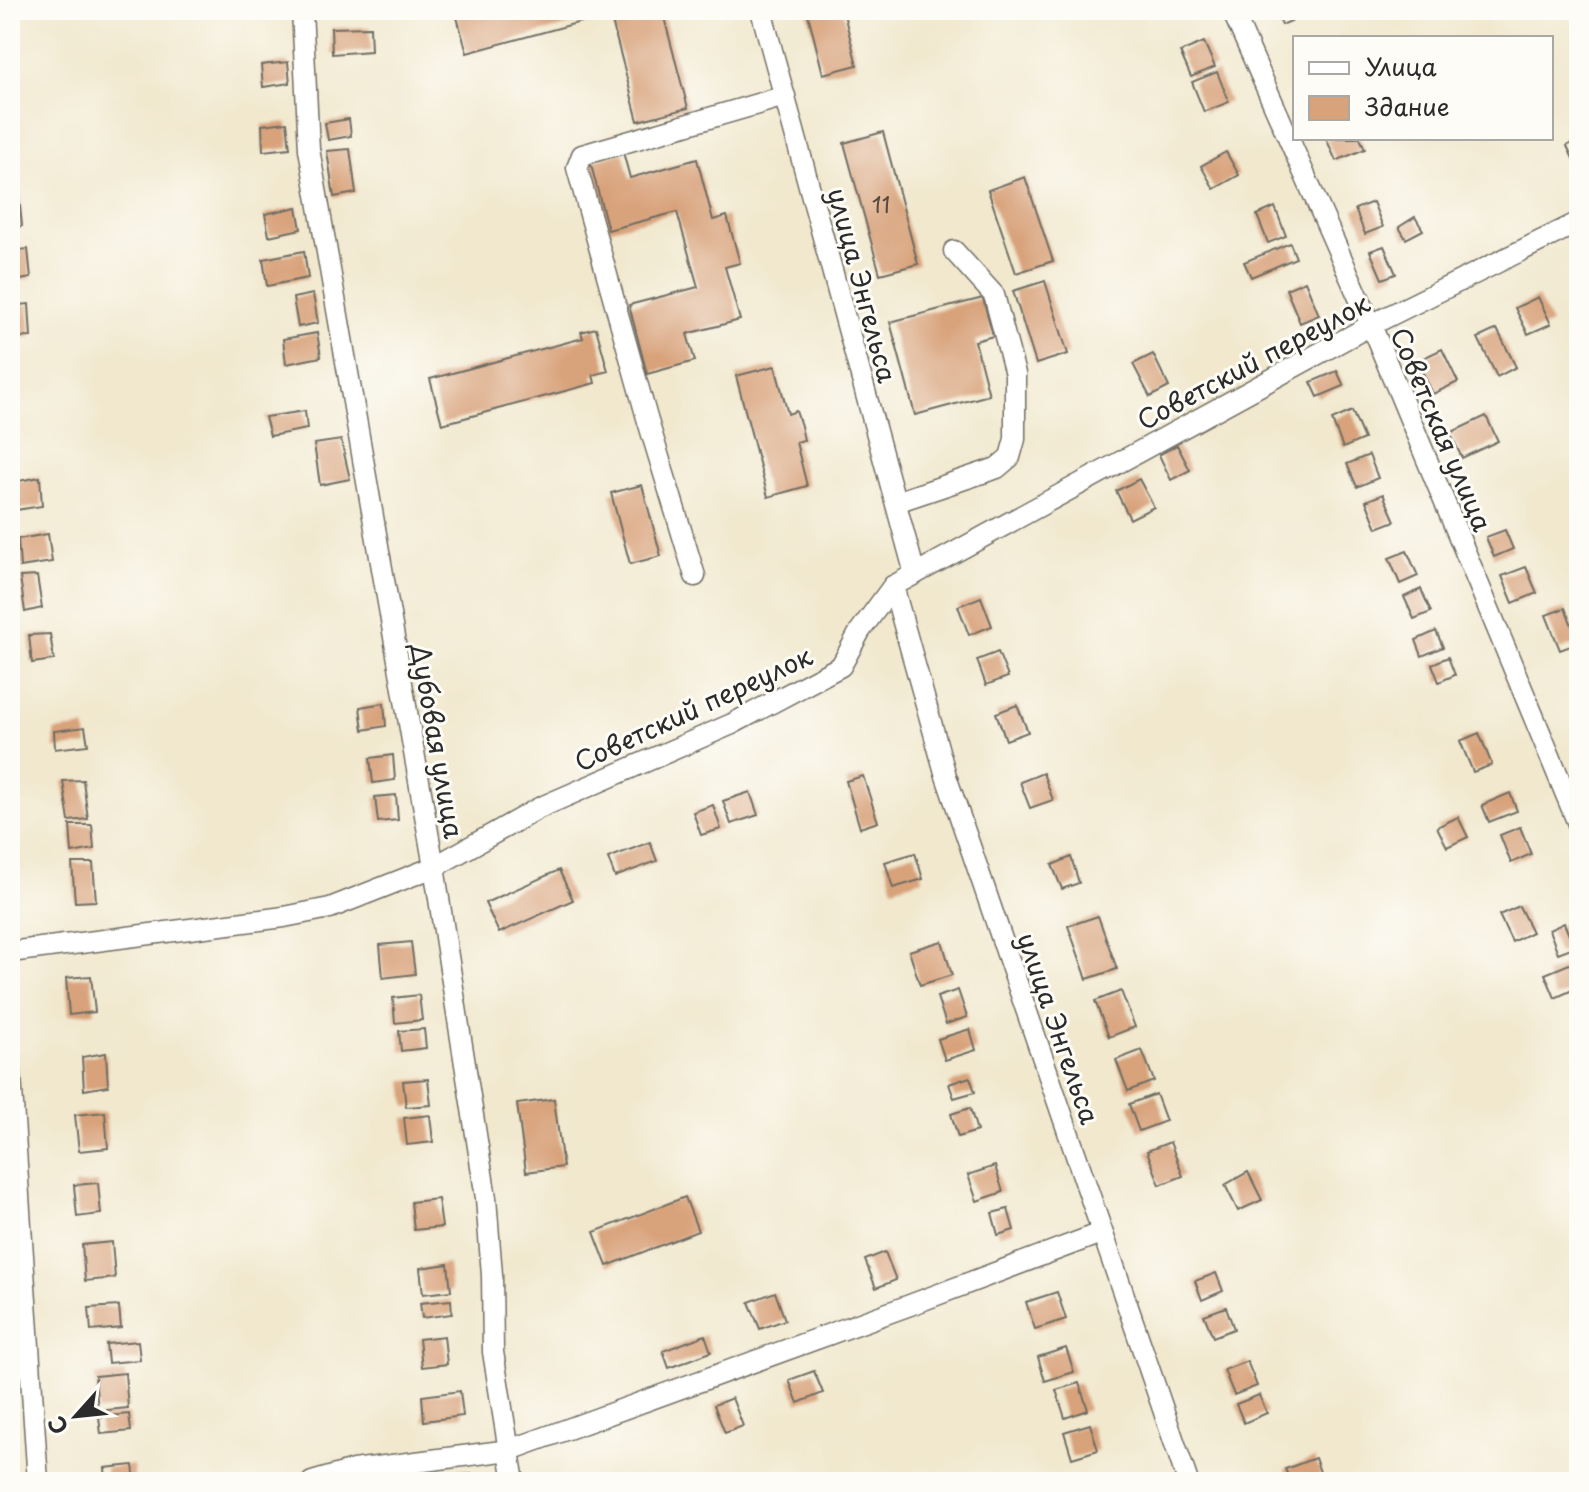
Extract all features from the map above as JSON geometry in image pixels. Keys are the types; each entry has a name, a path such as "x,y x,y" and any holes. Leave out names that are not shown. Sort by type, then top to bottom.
{"street":[{"name":"Дубовая улица","path":"302,10 309,149 434,867 486,1198 492,1275 493,1352 514,1482"},
{"name":"улица Энгельса","path":"761,10 915,574"},
{"name":"Советская улица","path":"1232,10 1371,325 1579,826"},
{"path":"695,576 577,168 582,155 785,96"},
{"name":"Советский переулок","path":"10,952 284,917 330,908 434,867 539,808 732,724 841,666 860,631 893,586 1371,325 1579,222"},
{"path":"896,502 997,468 1010,457 1015,439 1015,374 994,295 954,251"},
{"name":"улица Энгельса","path":"893,586 946,776 1188,1482"},
{"path":"10,1060 38,1482"},
{"path":"312,1482 353,1470 510,1450 1101,1233"}],"building":[{"path":"254,10 285,10 285,15 255,18"},
{"path":"455,10 662,10 688,108 638,121 610,14 467,53"},
{"path":"807,10 843,10 857,65 823,74"},
{"path":"1276,10 1305,10 1307,14 1282,25"},
{"path":"370,27 371,51 332,54 331,28"},
{"path":"1204,42 1215,67 1191,77 1180,52"},
{"path":"288,62 290,83 263,87 261,65"},
{"path":"1217,72 1229,102 1204,112 1192,82"},
{"path":"349,119 351,136 328,140 325,123"},
{"path":"287,122 290,148 263,151 262,125"},
{"path":"883,132 918,264 880,274 844,143"},
{"path":"1579,138 1579,171 1567,146"},
{"path":"1327,140 1361,140 1365,149 1336,161"},
{"path":"350,149 356,193 334,197 327,151"},
{"path":"623,152 630,178 697,159 713,220 727,216 740,263 725,267 740,320 687,334 695,361 647,374 629,305 698,287 677,212 608,230 590,161"},
{"path":"1226,152 1239,175 1214,189 1201,166"},
{"path":"1025,177 1053,261 1016,273 988,190"},
{"path":"19,196 22,226 10,229 10,197"},
{"path":"1373,202 1383,227 1365,234 1355,209"},
{"path":"297,207 301,229 269,236 265,214"},
{"path":"1275,207 1286,236 1268,243 1257,215"},
{"path":"1415,217 1423,230 1406,239 1399,227"},
{"path":"1290,243 1296,258 1251,277 1244,262"},
{"path":"1384,246 1396,274 1382,279 1370,251"},
{"path":"28,249 31,278 10,282 10,251"},
{"path":"304,251 308,278 267,286 263,259"},
{"path":"1045,281 1068,354 1036,364 1013,291"},
{"path":"1305,281 1319,315 1300,323 1286,289"},
{"path":"313,294 318,323 298,327 293,298"},
{"path":"1538,297 1551,324 1528,334 1515,308"},
{"path":"983,298 993,336 975,341 989,395 915,415 890,322"},
{"path":"29,304 31,337 10,338 10,306"},
{"path":"596,328 608,371 593,375 595,383 442,424 430,379 583,338 581,332"},
{"path":"1497,329 1516,367 1497,377 1478,338"},
{"path":"317,333 321,357 286,364 283,339"},
{"path":"1442,349 1458,382 1433,394 1417,361"},
{"path":"1153,354 1169,387 1150,397 1133,364"},
{"path":"775,366 788,414 796,411 801,426 804,440 796,442 807,486 768,497 736,376"},
{"path":"1337,371 1344,386 1318,397 1311,382"},
{"path":"305,411 307,429 270,436 265,417"},
{"path":"1352,411 1364,439 1343,448 1332,420"},
{"path":"1486,416 1498,441 1462,458 1450,433"},
{"path":"341,440 350,479 320,485 314,444"},
{"path":"1177,445 1190,470 1171,480 1159,455"},
{"path":"1369,455 1378,478 1357,487 1347,464"},
{"path":"40,477 42,506 16,510 13,482"},
{"path":"1139,479 1154,507 1130,519 1116,491"},
{"path":"642,485 661,556 630,564 611,493"},
{"path":"1383,494 1395,521 1377,528 1366,501"},
{"path":"1505,530 1513,549 1494,557 1486,537"},
{"path":"48,534 52,562 20,567 18,539"},
{"path":"1407,551 1418,576 1400,584 1389,558"},
{"path":"1526,567 1537,593 1513,603 1502,576"},
{"path":"37,576 42,608 25,612 20,577"},
{"path":"1421,589 1431,612 1414,619 1404,597"},
{"path":"981,597 992,626 969,635 958,606"},
{"path":"1565,608 1579,643 1560,650 1546,615"},
{"path":"1436,631 1443,647 1422,656 1416,640"},
{"path":"50,634 54,660 32,663 29,635"},
{"path":"998,652 1008,677 986,685 977,660"},
{"path":"1448,657 1455,675 1439,682 1432,664"},
{"path":"384,703 386,726 363,730 360,707"},
{"path":"1017,705 1028,732 1006,740 996,713"},
{"path":"85,727 88,745 55,749 54,731"},
{"path":"1479,733 1492,765 1473,772 1460,741"},
{"path":"393,755 395,780 373,783 370,758"},
{"path":"1043,773 1053,800 1030,808 1020,782"},
{"path":"863,776 878,822 860,828 846,781"},
{"path":"83,780 88,819 69,821 63,781"},
{"path":"750,792 758,815 731,824 723,801"},
{"path":"1510,793 1517,811 1489,822 1482,805"},
{"path":"396,795 398,820 378,822 375,797"},
{"path":"713,805 721,829 701,835 693,812"},
{"path":"1458,817 1468,837 1447,847 1437,827"},
{"path":"70,825 92,825 94,849 72,853"},
{"path":"1520,827 1531,854 1511,863 1500,835"},
{"path":"650,842 657,861 615,877 608,858"},
{"path":"915,853 923,879 893,888 885,862"},
{"path":"1071,857 1079,883 1062,889 1052,865"},
{"path":"72,863 93,863 96,901 75,902"},
{"path":"559,870 573,900 499,933 485,903"},
{"path":"1519,906 1532,932 1512,942 1499,915"},
{"path":"1098,916 1117,969 1087,979 1068,926"},
{"path":"1564,923 1574,947 1558,953 1549,930"},
{"path":"942,941 952,975 920,985 909,951"},
{"path":"411,942 415,974 383,978 380,945"},
{"path":"1579,960 1579,987 1555,998 1545,974"},
{"path":"91,976 95,1012 69,1015 66,978"},
{"path":"958,990 967,1017 946,1024 937,997"},
{"path":"1121,991 1135,1027 1109,1037 1095,1001"},
{"path":"419,995 422,1020 395,1023 393,998"},
{"path":"424,1029 426,1048 401,1051 399,1031"},
{"path":"970,1029 976,1050 945,1060 938,1039"},
{"path":"1142,1050 1154,1081 1128,1091 1116,1060"},
{"path":"106,1053 108,1086 84,1090 82,1057"},
{"path":"970,1077 975,1092 954,1098 949,1084"},
{"path":"428,1079 431,1105 406,1107 403,1081"},
{"path":"1156,1094 1166,1121 1139,1131 1129,1104"},
{"path":"554,1099 563,1167 526,1172 517,1104"},
{"path":"970,1108 977,1131 958,1137 951,1114"},
{"path":"105,1112 108,1148 79,1151 75,1115"},
{"path":"430,1115 433,1142 407,1145 404,1118"},
{"path":"1170,1142 1183,1176 1160,1185 1147,1151"},
{"path":"995,1166 1003,1192 977,1201 968,1175"},
{"path":"1248,1172 1262,1200 1238,1211 1225,1185"},
{"path":"98,1183 101,1214 77,1217 74,1185"},
{"path":"685,1197 698,1231 607,1266 594,1232"},
{"path":"438,1199 442,1227 414,1230 411,1202"},
{"path":"1008,1209 1014,1230 998,1235 992,1213"},
{"path":"112,1242 115,1278 85,1281 82,1245"},
{"path":"885,1252 896,1280 876,1288 865,1260"},
{"path":"448,1264 451,1291 423,1294 420,1268"},
{"path":"1216,1273 1223,1291 1202,1300 1195,1281"},
{"path":"775,1292 785,1320 760,1329 749,1302"},
{"path":"1057,1292 1066,1319 1035,1329 1026,1302"},
{"path":"451,1300 452,1314 422,1318 420,1303"},
{"path":"119,1306 121,1328 91,1331 89,1308"},
{"path":"1226,1307 1234,1329 1213,1337 1204,1315"},
{"path":"705,1335 711,1352 669,1368 663,1351"},
{"path":"444,1336 447,1364 422,1367 419,1339"},
{"path":"138,1341 140,1360 108,1363 106,1344"},
{"path":"1066,1348 1074,1372 1045,1381 1038,1357"},
{"path":"1247,1361 1257,1386 1234,1395 1224,1370"},
{"path":"814,1371 823,1393 798,1403 789,1380"},
{"path":"125,1373 128,1408 98,1411 95,1376"},
{"path":"1079,1383 1088,1410 1065,1418 1056,1390"},
{"path":"460,1391 463,1416 424,1421 422,1396"},
{"path":"1259,1395 1267,1413 1244,1423 1236,1404"},
{"path":"732,1398 743,1426 725,1433 714,1405"},
{"path":"129,1414 131,1431 101,1434 99,1417"},
{"path":"1090,1424 1098,1450 1072,1458 1064,1432"},
{"path":"1315,1458 1321,1475 1305,1482 1291,1482 1285,1469"},
{"path":"133,1465 135,1482 106,1482 105,1468"},
{"path":"471,1474 472,1482 433,1482 433,1477"}]}
